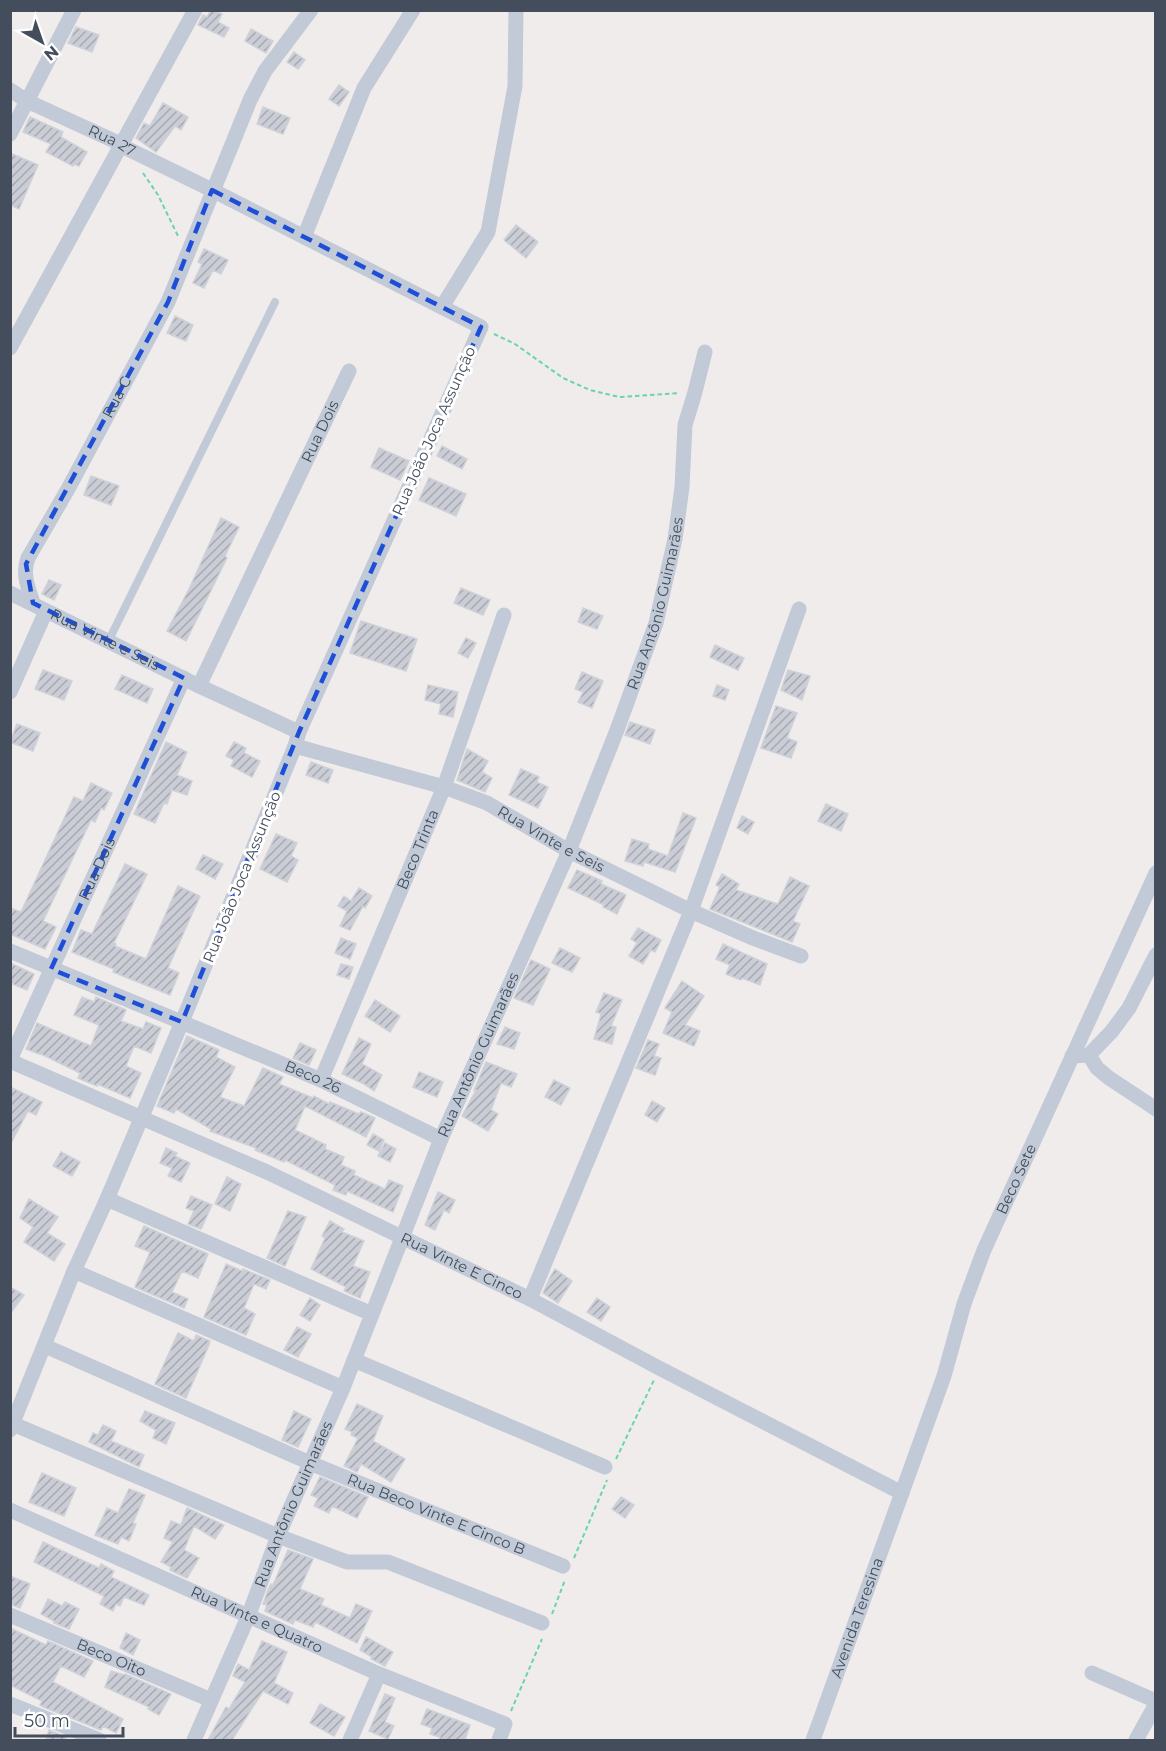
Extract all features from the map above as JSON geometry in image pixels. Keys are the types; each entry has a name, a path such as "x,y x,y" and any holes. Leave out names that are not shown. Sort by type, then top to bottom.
{"street":[{"path":"10,134 74,10"},
{"path":"10,348 125,146 195,10"},
{"name":"Rua C","path":"39,607 25,576 28,558 68,489 168,302 250,100 265,71 311,10"},
{"path":"304,237 364,88 413,10"},
{"path":"442,307 488,232 515,86 516,10"},
{"name":"Rua 27","path":"10,90 481,327"},
{"name":"Rua João Joca Assunção","path":"12,1427 74,1271 142,1118 297,739 481,327"},
{"name":"Rua Antônio Guimarães","path":"194,1740 248,1617 278,1536 343,1389 441,1139 569,851 617,730 656,623 675,539 682,487 685,425 705,352"},
{"name":"Rua Dois","path":"199,686 349,371"},
{"name":"Rua Vinte e Seis","path":"10,593 184,678 297,739 487,803 569,851 690,911 801,956"},
{"path":"10,692 39,607"},
{"path":"530,1299 690,911 799,609"},
{"name":"Beco Trinta","path":"321,1080 444,787 504,615"},
{"name":"Rua Dois","path":"10,1060 184,678"},
{"name":"Beco Sete","path":"902,1493 944,1376 964,1304 984,1250 1155,873"},
{"name":"Beco 26","path":"10,951 321,1080 441,1139"},
{"path":"1072,1056 1089,1055 1112,1031 1129,1008 1155,955"},
{"path":"1089,1055 1096,1068 1155,1109"},
{"name":"Rua Vinte E Cinco","path":"10,1060 269,1173 530,1299 902,1493"},
{"path":"107,1199 372,1314"},
{"path":"74,1271 343,1389"},
{"name":"Rua Beco Vinte E Cinco B","path":"45,1346 310,1463 567,1568"},
{"path":"354,1360 610,1466"},
{"path":"12,1427 347,1562 388,1562 545,1625"},
{"name":"Avenida Teresina","path":"813,1740 902,1493"},
{"name":"Rua Vinte e Quatro","path":"10,1510 379,1674 505,1724"},
{"name":"Beco Oito","path":"10,1615 211,1700"},
{"path":"1092,1673 1155,1702 1136,1740"},
{"path":"350,1740 379,1674"},
{"path":"10,1704 99,1740"},
{"path":"499,1740 505,1724"}],"lane":[{"path":"108,642 274,302"}],"path":[{"path":"125,146 158,195 188,255"},
{"path":"481,327 515,344 563,378 590,390 619,397 695,392"},
{"path":"505,1724 610,1466 659,1368"}],"highlighted area":[{"path":"212,190 481,327 299,732 182,1022 51,969 184,678 33,603 26,564 168,302"}],"building":[{"path":"211,10 222,14 218,22 229,28 224,37 198,25 203,15 207,17"},
{"path":"76,27 99,35 92,52 68,43"},
{"path":"251,29 273,41 266,53 245,41"},
{"path":"294,52 305,60 298,69 287,62"},
{"path":"339,85 349,92 339,106 329,99"},
{"path":"163,103 188,117 181,130 175,126 156,152 136,138 144,123 150,126"},
{"path":"263,107 290,118 283,134 257,124"},
{"path":"30,117 63,132 61,137 87,152 79,166 74,164 73,166 46,152 51,144 23,132"},
{"path":"10,153 38,165 19,209 10,205"},
{"path":"516,225 538,242 526,258 504,240"},
{"path":"204,249 228,260 221,274 213,270 204,288 193,283 202,264 198,262"},
{"path":"175,316 193,325 186,341 167,333"},
{"path":"442,446 467,459 462,469 437,456"},
{"path":"379,448 409,461 400,480 371,467"},
{"path":"91,476 119,486 111,505 84,495"},
{"path":"429,478 466,494 456,516 419,500"},
{"path":"221,518 239,527 225,556 227,558 186,641 167,631"},
{"path":"49,580 61,585 54,600 42,594"},
{"path":"461,588 490,600 483,615 454,603"},
{"path":"583,608 603,616 597,629 578,622"},
{"path":"361,621 417,639 406,671 350,653"},
{"path":"466,638 476,643 468,658 458,653"},
{"path":"715,645 744,658 738,670 710,657"},
{"path":"43,670 72,681 64,700 35,689"},
{"path":"788,670 810,676 802,700 781,690"},
{"path":"582,672 603,681 592,708 578,702 583,692 575,689"},
{"path":"122,675 153,689 147,703 115,689"},
{"path":"428,685 458,692 453,717 439,714 441,704 425,700"},
{"path":"717,685 729,690 725,700 713,696"},
{"path":"776,706 797,713 787,738 797,742 791,758 761,748"},
{"path":"630,722 655,730 650,744 625,735"},
{"path":"17,724 40,733 33,751 10,742"},
{"path":"166,742 187,752 177,775 192,781 187,795 172,790 167,804 164,803 155,823 134,814"},
{"path":"234,742 246,748 244,753 260,761 252,777 231,766 234,760 226,756"},
{"path":"467,749 488,761 482,772 492,778 485,792 457,780"},
{"path":"311,762 333,770 328,783 306,775"},
{"path":"521,769 539,777 537,782 548,787 538,808 509,795"},
{"path":"91,783 112,793 104,810 101,808 95,822 91,820 43,921 56,927 45,949 10,934 10,908 21,912 74,797 83,801"},
{"path":"826,804 848,814 841,831 818,821"},
{"path":"683,813 696,818 675,872 644,862 643,866 625,861 632,839 649,844 648,849 668,856"},
{"path":"742,816 754,822 748,834 737,828"},
{"path":"276,834 297,843 291,856 298,860 287,882 260,869"},
{"path":"203,855 223,864 215,879 196,869"},
{"path":"125,864 147,874 114,943 115,946 146,959 178,886 200,896 168,968 179,973 170,995 113,972 114,969 72,952 81,930 92,934"},
{"path":"577,870 626,895 617,914 603,907 604,905 568,888"},
{"path":"722,874 739,884 736,890 778,904 790,877 809,886 793,921 800,924 792,942 710,909 720,887 716,885"},
{"path":"359,888 372,896 365,908 363,906 350,930 340,926 347,911 338,906 344,896 351,901"},
{"path":"638,928 661,940 655,952 651,950 643,964 629,956 637,943 631,939"},
{"path":"341,938 356,944 350,959 335,953"},
{"path":"723,944 767,964 760,985 726,974 730,965 716,959"},
{"path":"560,948 580,958 572,972 552,963"},
{"path":"531,960 550,969 533,1005 514,998"},
{"path":"10,963 34,974 27,990 10,983"},
{"path":"341,964 353,967 349,979 337,975"},
{"path":"682,981 704,996 685,1025 700,1031 694,1046 663,1033 672,1012 665,1008"},
{"path":"604,993 622,1000 611,1026 616,1027 612,1044 594,1039 601,1014 596,1012"},
{"path":"82,997 94,1002 96,997 126,1010 121,1021 143,1029 146,1022 161,1028 151,1053 134,1046 126,1066 141,1073 130,1098 78,1078 80,1073 26,1049 37,1023 91,1046 99,1025 74,1015"},
{"path":"375,1000 400,1016 390,1032 365,1016"},
{"path":"505,1027 520,1033 514,1049 497,1044"},
{"path":"187,1036 219,1050 216,1057 235,1067 220,1097 244,1106 263,1068 283,1077 279,1084 313,1098 314,1096 329,1104 330,1102 375,1118 366,1137 305,1106 295,1130 326,1145 325,1149 344,1157 341,1165 355,1171 354,1175 385,1189 389,1180 403,1186 393,1212 347,1191 346,1195 333,1190 335,1185 285,1160 284,1162 255,1150 256,1148 210,1131 211,1129 176,1109 174,1113 157,1106"},
{"path":"359,1038 371,1044 362,1064 382,1075 374,1091 342,1074"},
{"path":"648,1040 659,1044 654,1056 661,1058 655,1075 636,1068"},
{"path":"300,1043 316,1050 309,1065 293,1058"},
{"path":"486,1062 517,1074 511,1087 501,1083 491,1110 498,1114 488,1131 462,1116 476,1090 474,1090"},
{"path":"419,1072 443,1082 437,1097 413,1087"},
{"path":"554,1080 570,1088 561,1105 545,1097"},
{"path":"10,1087 42,1102 36,1115 28,1111 10,1145"},
{"path":"652,1101 665,1108 657,1122 645,1115"},
{"path":"373,1134 384,1140 379,1151 367,1145"},
{"path":"385,1143 396,1149 390,1162 378,1156"},
{"path":"166,1148 177,1153 175,1156 190,1163 181,1182 168,1176 172,1168 160,1163"},
{"path":"61,1152 80,1162 72,1176 53,1166"},
{"path":"227,1177 241,1184 230,1211 215,1204"},
{"path":"438,1192 455,1200 449,1213 444,1210 435,1230 425,1225"},
{"path":"191,1196 212,1205 201,1229 188,1224 194,1211 186,1208"},
{"path":"29,1199 58,1217 47,1233 65,1244 54,1261 24,1242 33,1227 20,1218"},
{"path":"288,1211 306,1217 285,1266 267,1258"},
{"path":"330,1221 344,1229 342,1232 364,1241 353,1266 370,1272 360,1298 344,1291 346,1287 311,1269 325,1238 322,1236"},
{"path":"144,1226 208,1254 198,1278 182,1271 172,1292 188,1299 184,1308 135,1287 150,1252 135,1246"},
{"path":"226,1264 270,1280 266,1289 254,1284 244,1308 255,1314 246,1335 204,1317"},
{"path":"555,1269 572,1281 558,1303 543,1293"},
{"path":"10,1287 24,1295 10,1314"},
{"path":"310,1298 320,1305 310,1321 300,1315"},
{"path":"597,1298 610,1307 601,1321 587,1312"},
{"path":"297,1327 311,1334 298,1357 284,1350"},
{"path":"178,1333 194,1341 196,1335 210,1341 186,1398 155,1384"},
{"path":"357,1404 383,1416 373,1441 405,1459 391,1482 361,1464 357,1472 344,1466 358,1438 345,1429"},
{"path":"145,1411 175,1423 166,1444 153,1438 156,1430 140,1421"},
{"path":"294,1411 311,1419 298,1447 282,1440"},
{"path":"103,1425 116,1431 111,1441 144,1455 139,1467 89,1442 93,1433 98,1435"},
{"path":"42,1473 76,1488 64,1516 29,1502"},
{"path":"320,1477 368,1497 357,1518 332,1506 329,1513 314,1506 318,1498 311,1495"},
{"path":"129,1489 145,1495 133,1523 136,1524 129,1541 121,1537 118,1544 95,1535 107,1508 118,1513"},
{"path":"621,1497 634,1505 625,1518 612,1509"},
{"path":"187,1508 224,1525 215,1539 194,1526 184,1550 199,1558 187,1578 170,1570 171,1567 161,1562 173,1542 164,1538 171,1521 181,1525"},
{"path":"43,1542 99,1568 101,1564 114,1571 111,1577 149,1595 144,1605 124,1597 120,1606 116,1604 113,1611 100,1604 104,1596 34,1562"},
{"path":"288,1550 313,1559 300,1589 324,1599 321,1605 350,1618 356,1604 372,1611 357,1643 315,1622 313,1627 295,1620 293,1624 265,1611 267,1605 263,1604 268,1590 271,1584 273,1585"},
{"path":"10,1576 30,1584 20,1608 10,1604"},
{"path":"48,1599 62,1606 65,1602 79,1609 69,1629 41,1614"},
{"path":"10,1628 46,1645 48,1641 93,1661 84,1677 61,1666 53,1682 123,1719 116,1733 103,1726 101,1730 46,1708 40,1705 42,1701 10,1685"},
{"path":"126,1633 140,1640 133,1655 120,1648"},
{"path":"366,1637 393,1652 385,1666 360,1650"},
{"path":"262,1641 287,1652 274,1683 293,1693 288,1704 263,1691 232,1740 208,1740 226,1707 229,1709 245,1682 233,1676 238,1664 249,1670"},
{"path":"111,1671 125,1674 171,1694 159,1715 148,1709 149,1707 105,1687"},
{"path":"385,1694 395,1698 385,1722 394,1726 388,1739 369,1731"},
{"path":"320,1704 345,1717 334,1736 310,1723"},
{"path":"427,1709 470,1725 465,1740 439,1740 440,1737 430,1734 432,1728 421,1724"},
{"path":"49,1730 66,1737 64,1740 46,1740"}]}
